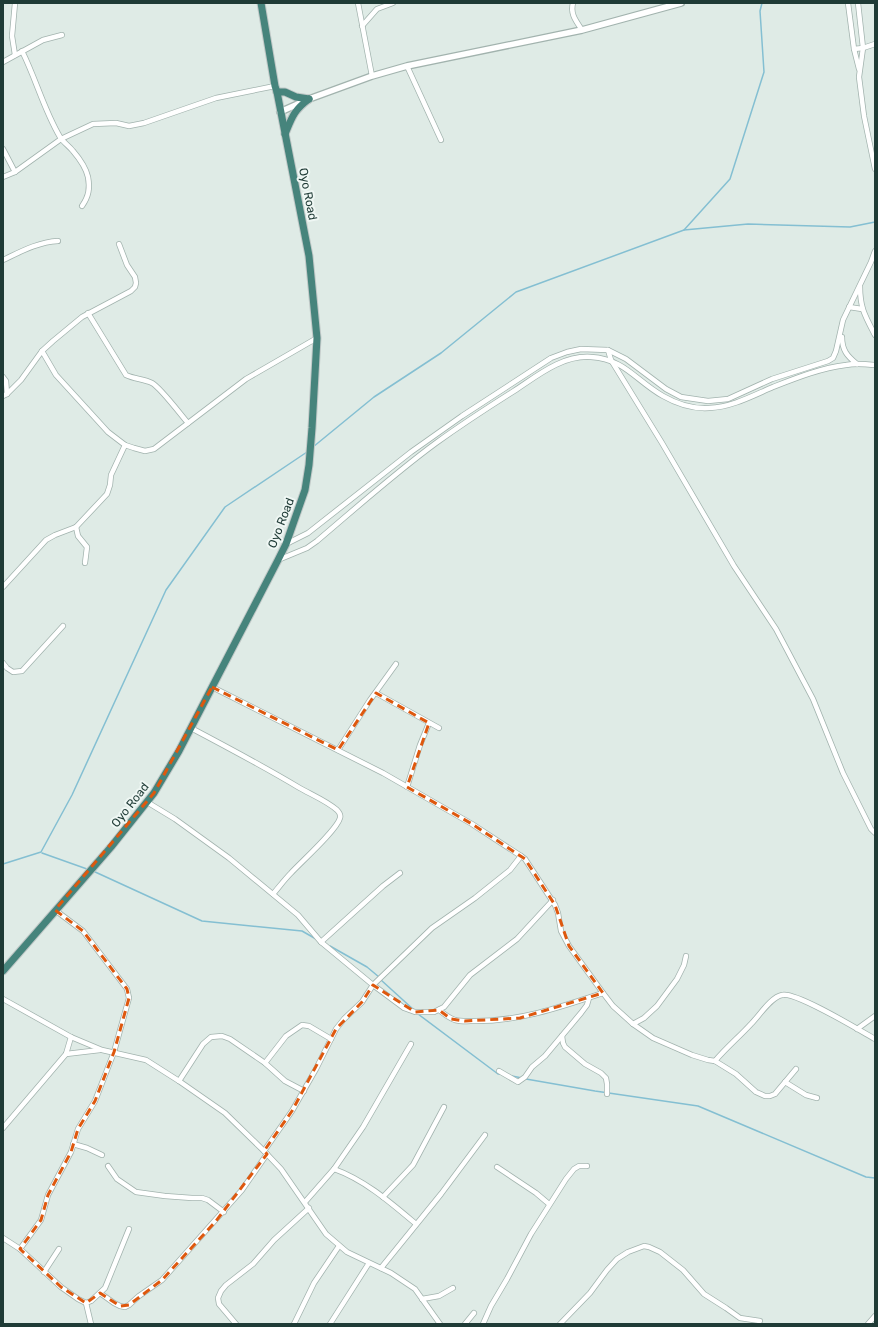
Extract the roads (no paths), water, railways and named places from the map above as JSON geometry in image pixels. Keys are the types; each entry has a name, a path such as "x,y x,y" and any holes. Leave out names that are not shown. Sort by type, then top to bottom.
{"highway":[{"name":"Oyo Road","path":"3,971 111,847 162,781 286,544 306,490 318,338 309,256 260,3"},
{"path":"276,89 296,97 309,98"},
{"path":"285,134 298,106 309,98"}],"street":[{"path":"15,3 12,36 15,55"},
{"path":"358,3 372,76"},
{"path":"362,26 377,10 393,3"},
{"path":"573,3 573,16 582,30"},
{"path":"280,112 309,98 372,76 407,66 582,30 681,3"},
{"path":"848,3 854,49 859,70"},
{"path":"858,3 863,48 859,77 864,116 875,169"},
{"path":"3,62 43,40 62,35"},
{"path":"854,49 875,44"},
{"path":"22,51 33,74 41,99 61,139 74,152 83,165 88,176 90,188 87,199 82,206"},
{"path":"407,66 441,140"},
{"path":"3,178 15,172 61,139 93,124 116,123 129,126 144,123 216,98 276,89"},
{"path":"3,149 15,172"},
{"path":"3,253 4,260 32,247 48,242 58,241"},
{"path":"5,395 21,380 42,351 82,317 135,287 135,278 127,265 120,244"},
{"path":"286,544 308,533 411,452 462,416 559,354 581,350 608,350 626,359 666,390 681,397 708,401 728,399 772,379 828,361 833,358 836,351 849,307 875,251"},
{"path":"860,285 860,303 875,335"},
{"path":"849,307 862,309"},
{"path":"88,313 126,375 132,378 146,380 154,384 188,423"},
{"path":"841,332 844,351 849,358 857,364"},
{"path":"42,351 56,375 108,432 125,445 145,451 154,449 246,379 318,338"},
{"path":"608,350 611,360 662,443 734,566 776,629 813,699 843,773 871,829 875,833"},
{"path":"278,560 307,548 317,541 437,442 502,398 560,362 575,358 591,357 611,360 622,366 662,396 683,405 704,408 720,407 739,402 808,374 845,365 875,365"},
{"path":"3,377 6,381 5,395"},
{"path":"3,587 46,540 76,527 107,494 111,474 125,445"},
{"path":"76,527 78,536 87,547 85,563"},
{"path":"3,663 12,672 22,671 63,626"},
{"path":"338,750 370,700 396,664"},
{"path":"212,687 338,750 407,787 472,824 521,856 553,900 558,913 561,931 569,946 603,993 613,1006 653,1038 692,1055 715,1061 736,1074 756,1092 765,1096 775,1094 796,1069"},
{"path":"376,693 439,728"},
{"path":"407,787 420,745 429,723"},
{"path":"191,728 250,759 340,813 339,821 273,894"},
{"path":"147,802 175,819 229,858 298,915 321,942 375,983 404,1008 415,1012 434,1012 444,1007 470,974 517,939 553,900"},
{"path":"100,1293 120,1306 125,1307 129,1306 139,1296 162,1280 242,1190 304,1091 336,1029 344,1019 362,1002 382,975 432,928 475,898 510,870 521,856"},
{"path":"321,942 382,886 400,873"},
{"path":"20,1249 41,1220 48,1195 71,1152 78,1129 95,1101 114,1052 129,998 127,989 83,931 55,910"},
{"path":"634,1024 644,1018 657,1006 677,979 684,965 686,956"},
{"path":"439,1010 451,1019 457,1021 492,1021 520,1018 558,1008 603,993"},
{"path":"715,1061 770,1003 780,995 784,994 806,1001 875,1039"},
{"path":"499,1071 518,1082 525,1077 532,1067 545,1056 562,1036 587,1005 589,998"},
{"path":"3,999 71,1036 102,1050 146,1060 179,1081 225,1114 266,1152 305,1202 326,1234 347,1252 391,1273 415,1289 440,1324"},
{"path":"857,1029 875,1016"},
{"path":"265,1063 286,1036 302,1025 309,1026 331,1040"},
{"path":"3,1128 66,1054 71,1036"},
{"path":"179,1081 203,1044 211,1037 222,1036 230,1039 265,1063 285,1081 304,1091"},
{"path":"562,1036 565,1047 585,1064 601,1073 606,1078 607,1094"},
{"path":"305,1202 334,1169 363,1127 411,1044"},
{"path":"66,1054 102,1050"},
{"path":"785,1082 806,1095 818,1098"},
{"path":"382,1197 413,1165 444,1107"},
{"path":"381,1268 441,1194 485,1135"},
{"path":"73,1144 87,1148 102,1155"},
{"path":"108,1166 118,1180 136,1192 165,1196 202,1198 208,1200 224,1212"},
{"path":"483,1324 491,1306 531,1234 550,1204 574,1168 579,1166 587,1166"},
{"path":"497,1167 550,1204"},
{"path":"334,1169 345,1173 382,1197 416,1224"},
{"path":"236,1324 219,1304 218,1298 221,1291 226,1285 253,1264 274,1240 309,1208"},
{"path":"3,1238 20,1249 61,1287 78,1300 86,1302 91,1301 104,1288 129,1229"},
{"path":"294,1324 314,1283 339,1246"},
{"path":"560,1324 590,1293 607,1270 618,1259 628,1252 644,1246 660,1252 683,1270 704,1294 740,1318 760,1321"},
{"path":"44,1272 59,1249"},
{"path":"330,1324 369,1263"},
{"path":"422,1299 438,1296 453,1288"},
{"path":"86,1302 91,1324"},
{"path":"465,1324 474,1313"},
{"path":"868,1324 875,1316"}],"waterway":[{"path":"684,230 730,179 764,72 760,11 762,3"},
{"path":"313,447 374,397 441,353 516,292 684,230 748,224 850,227 875,222"},
{"path":"3,864 41,852 72,795 166,590 225,507 307,452"},
{"path":"42,853 87,869"},
{"path":"93,871 202,921 302,931 316,939"},
{"path":"330,946 367,967 379,977"},
{"path":"381,980 414,1010"},
{"path":"418,1014 500,1074"},
{"path":"512,1076 522,1078"},
{"path":"526,1079 698,1106 866,1177 875,1178"}]}
